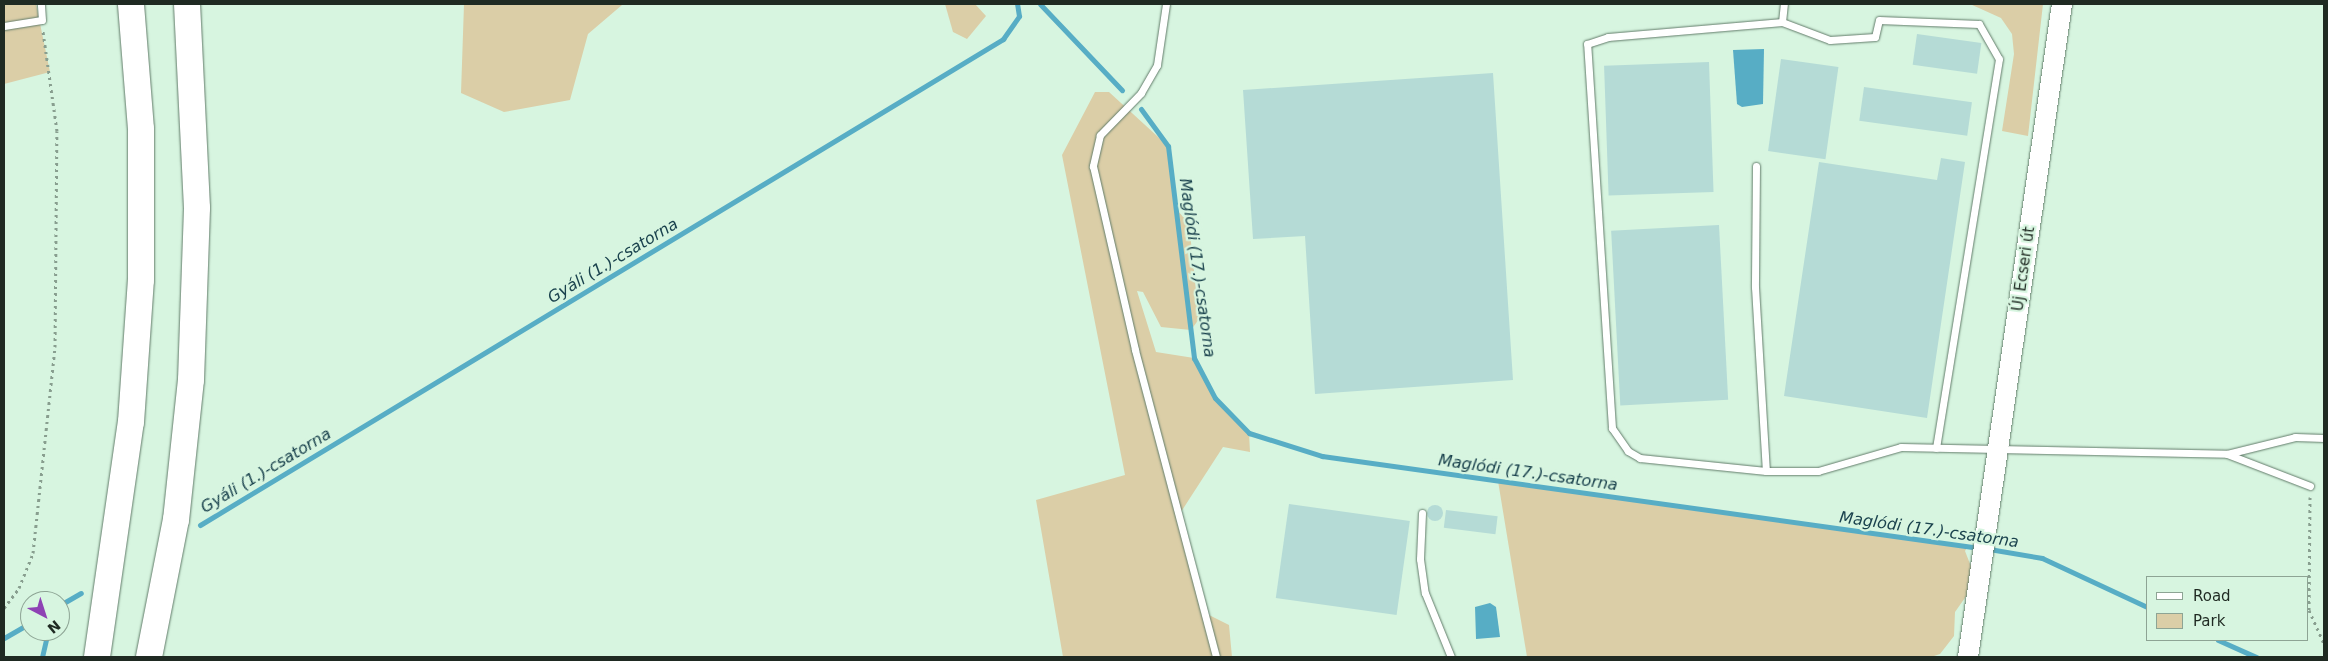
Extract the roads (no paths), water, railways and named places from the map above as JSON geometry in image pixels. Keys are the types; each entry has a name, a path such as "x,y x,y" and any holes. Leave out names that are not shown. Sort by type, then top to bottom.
{"highway":[{"path":"149,657 176,520 191,380 198,247 187,4"},
{"path":"97,657 130,431 141,280 141,129 131,6"}],"main road":[{"name":"Új Ecseri út","path":"1968,657 2062,4"}],"lane":[{"path":"4,26 42,20 41,4"},
{"path":"1166,4 1157,65 1140,93 1100,135 1093,166 1135,350 1216,657"},
{"path":"1782,22 1784,4"},
{"path":"1936,448 1999,59 1979,24 1962,21 1880,20 1875,38 1830,40 1782,22 1608,38 1588,44 1612,428 1628,451 1640,458 1766,471 1818,471 1901,447 1998,452 2227,454 2295,437 2324,438"},
{"path":"1756,166 1755,286 1766,471"},
{"path":"2227,454 2310,486"},
{"path":"1422,513 1420,559 1425,593 1451,657"}],"water":[{"path":"1764,49 1763,104 1742,107 1737,104 1733,50"},
{"path":"1490,603 1496,607 1500,637 1476,639 1475,607"}],"waterway":[{"name":"Gyáli (1.)-csatorna","path":"200,525 1003,39 1019,16 1017,4"},
{"name":"Maglódi (17.)-csatorna","path":"1040,4 1122,90"},
{"name":"Maglódi (17.)-csatorna","path":"1141,109 1168,146 1194,358 1215,398 1249,433 1322,456 1980,548"},
{"name":"Maglódi (17.)-csatorna","path":"1989,549 2042,558 2146,607"},
{"name":"Gyáli (1.)-csatorna","path":"70,599 81,593"},
{"name":"Gyáli (1.)-csatorna","path":"4,638 20,629"},
{"path":"42,657 46,641"},
{"name":"Maglódi (17.)-csatorna","path":"2220,641 2256,657"}]}
